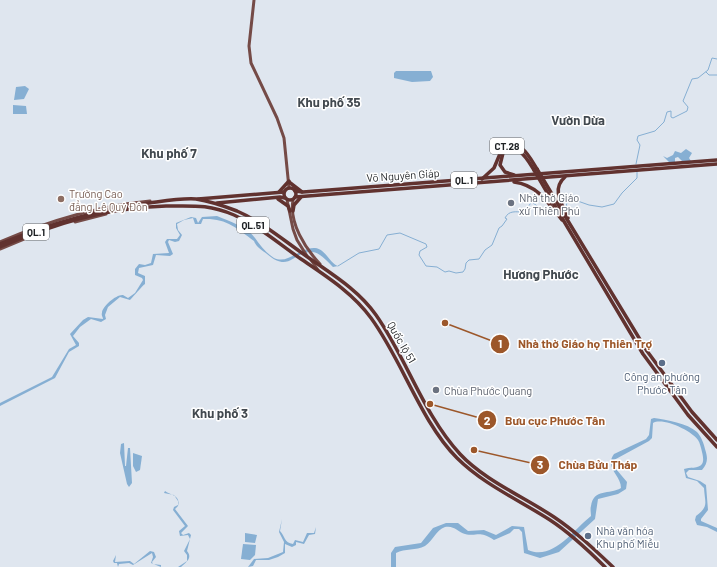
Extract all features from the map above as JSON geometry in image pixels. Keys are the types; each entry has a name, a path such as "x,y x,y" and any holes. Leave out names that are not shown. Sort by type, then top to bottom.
{"highway":[{"name":"CT.28","path":"482,179 494,168 502,149 511,145 517,145 525,151 535,170"},
{"name":"CT.28","path":"517,176 505,172 500,165 503,153 510,149 518,150 522,153 535,170 564,215 651,366 688,415 717,447"},
{"name":"QL.1","path":"633,170 717,160"},
{"name":"QL.1","path":"640,169 717,164"},
{"name":"Võ Nguyên Giáp","path":"294,199 303,194 517,176 633,170"},
{"name":"Võ Nguyên Giáp","path":"295,191 303,194 566,177 633,170"},
{"name":"CT.28","path":"564,215 557,190 560,182 566,177"},
{"name":"CT.28","path":"509,181 535,189 571,229 647,352 688,407 717,440"},
{"path":"276,193 281,191 289,182 303,194 291,211"},
{"path":"286,199 284,192 289,188"},
{"name":"QL.1","path":"289,188 295,191"},
{"path":"294,199 295,191"},
{"name":"QL.1","path":"73,219 136,207 197,205 206,202 284,192"},
{"path":"273,198 283,201 291,211"},
{"name":"QL.1","path":"1,246 73,219 123,206 193,199 213,203 273,198 294,199"},
{"name":"Quốc lộ 51","path":"206,202 244,220 303,260 314,262 322,266 358,294 368,304 384,328 442,432 461,455 485,474 568,527 581,537 612,567"},
{"name":"Quốc lộ 51","path":"213,203 247,216 297,250 307,255 314,262 318,270 354,298 364,308 379,330 438,434 457,458 482,478 565,530 605,567"},
{"path":"482,478 485,474"}],"main road":[{"path":"254,0 249,46 250,64 277,118 284,138 289,188"},
{"path":"286,199 291,211 293,229 307,255"},
{"path":"291,211 294,199"}],"water":[{"path":"396,71 431,71 433,77 430,81 412,82 394,78 394,73"},
{"path":"25,86 29,89 24,99 14,100 16,87"},
{"path":"13,105 26,106 27,114 13,114"},
{"path":"686,149 692,153 689,158 691,161 682,161 678,157 675,158 675,162 669,162 663,156 667,158 673,155 675,151 681,153"},
{"path":"217,216 238,225 252,234 274,258 279,260 289,258 304,250 315,248 325,253 332,262 338,266 333,267 321,256 313,252 301,254 287,262 281,262 275,260 261,250 254,241 225,222 203,219 201,224 195,224 193,218 184,220 177,224 178,230 182,235 179,241 175,242 169,240 168,242 173,254 170,256 156,255 153,265 139,268 138,273 145,276 145,284 130,300 120,297 108,307 105,315 106,319 101,322 91,319 80,327 73,336 79,343 79,346 69,352 55,378 0,406 0,403 52,377 69,349 76,345 70,334 83,320 88,317 103,319 102,314 104,307 110,301 120,295 128,298 135,293 143,280 135,275 135,269 139,264 145,265 151,263 153,254 169,253 165,242 167,239 177,239 180,235 176,228 176,223 191,217 196,218 198,223 202,217"},
{"path":"654,418 677,422 688,426 697,432 701,438 707,455 705,465 702,470 689,470 686,473 688,477 700,481 706,485 708,510 701,521 717,528 717,532 707,527 697,525 695,520 696,516 705,507 704,488 697,481 686,478 684,469 701,466 703,457 699,441 695,436 684,429 670,423 658,422 653,423 652,438 649,441 614,460 616,469 627,482 626,489 618,494 598,499 595,519 559,552 540,558 524,553 522,532 519,529 514,529 510,533 494,540 485,535 469,535 453,528 445,527 442,528 425,546 403,550 396,553 396,567 391,567 391,553 395,547 421,543 433,528 446,523 458,523 468,531 484,530 496,535 512,526 524,527 528,550 537,552 554,548 570,536 591,516 591,507 595,497 599,494 621,488 612,467 611,459 614,454 646,439 649,435 651,419"},
{"path":"124,443 125,466 128,448 130,448 132,483 129,487 120,453 121,444"},
{"path":"133,453 142,456 140,470 136,472 133,466"},
{"path":"175,496 179,502 178,506 175,509 188,526 181,533 183,535 189,533 191,535 190,539 188,535 180,536 179,531 185,526 173,510 174,507 178,505 178,501"},
{"path":"282,519 280,531 286,541 290,543 293,544 295,540 303,542 307,533 314,533 316,527 315,534 309,535 304,544 296,542 296,545 292,547 285,544 285,553 278,557 269,560 256,560 253,566 248,567 254,559 268,558 283,552 284,542 279,532"},
{"path":"245,533 257,535 255,543 245,542"},
{"path":"190,539 187,551 189,553 189,558 187,562 181,567 178,567 187,561 187,555 184,551"},
{"path":"243,544 256,545 255,555 250,560 241,559"},
{"path":"150,551 154,552 156,557 152,562 153,564 151,563 153,557 152,553 133,565 129,563 119,564 118,567 117,563 114,563 113,561 116,555 115,562 130,561 134,564"}],"waterway":[{"path":"636,164 640,145 637,140 638,136 655,131 664,122 667,112 671,111 671,117 673,118 687,111 688,107 683,101 692,79 698,78 708,70 712,58 717,59"},
{"path":"706,72 709,75 717,75"},
{"path":"566,208 567,201 572,199 589,205 602,207 614,204 622,193 637,178 637,172"},
{"path":"338,266 359,253 379,249 387,235 400,233 426,244 427,247 420,251 419,255 426,266 437,267 445,272 463,272 466,263 469,260 479,259 485,250 492,245 499,228 507,219 505,218 507,215 513,212 523,212 532,202 542,210 553,210"}],"place":[{"name":"Trường Cao đẳng Lê Quý Đôn","path":"61,199"},
{"name":"Nhà thờ Giáo xứ Thiên Phú","path":"511,203"},
{"name":"Nhà thờ Giáo họ Thiên Trợ","path":"445,323"},
{"name":"Công an phường Phước Tân","path":"662,363"},
{"name":"Chùa Phước Quang","path":"436,390"},
{"name":"Bưu cục Phước Tân","path":"430,404"},
{"name":"Chùa Bửu Tháp","path":"474,450"},
{"name":"Nhà văn hóa Khu phố Miễu","path":"588,536"}],"district":[{"name":"Khu phố 35","path":"329,102"},
{"name":"Vườn Dừa","path":"578,120"},
{"name":"Khu phố 7","path":"169,153"},
{"name":"Hương Phước","path":"541,274"},
{"name":"Khu phố 3","path":"220,413"}]}
